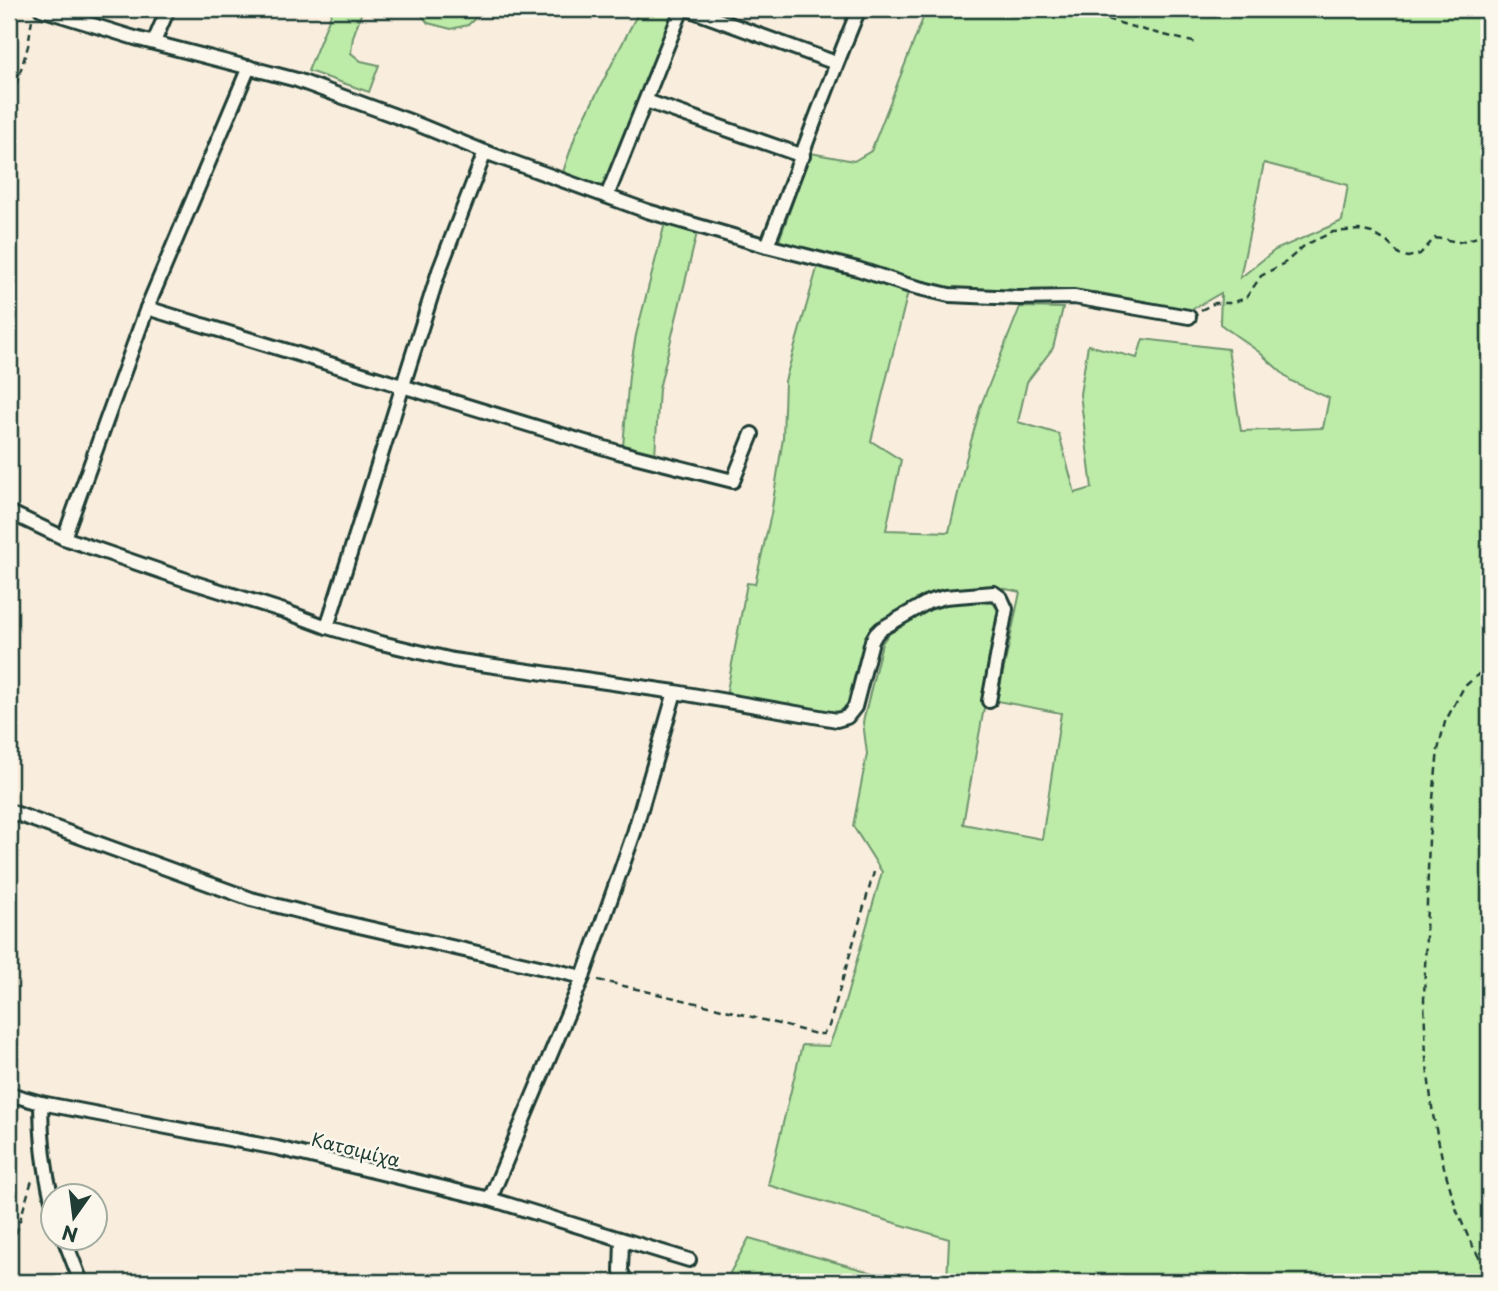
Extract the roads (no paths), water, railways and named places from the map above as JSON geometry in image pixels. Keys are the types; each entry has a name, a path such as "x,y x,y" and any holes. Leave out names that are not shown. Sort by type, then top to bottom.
{"street":[{"path":"41,9 72,13 135,38 297,80 647,211 907,285 949,295 1074,297 1189,317"},
{"path":"154,43 168,9"},
{"path":"607,196 682,9"},
{"path":"688,9 836,63"},
{"path":"767,246 859,9"},
{"path":"64,538 147,308 248,67"},
{"path":"646,101 803,156"},
{"path":"327,627 439,271 485,152"},
{"path":"147,308 618,452 733,481 752,434"},
{"path":"9,512 64,538 376,642 453,660 675,692 837,720 847,718 855,707 872,641 881,629 928,602 944,597 994,593 1002,598 1006,609 989,701"},
{"path":"491,1199 583,977 634,832 675,692"},
{"path":"9,811 251,899 337,922 583,977"},
{"name":"Κατσιμίχα","path":"9,1094 41,1103 277,1148 491,1199 689,1260"},
{"path":"41,1103 42,1148 48,1182"},
{"path":"622,1240 621,1271 626,1282"},
{"path":"69,1252 81,1282"}]}
